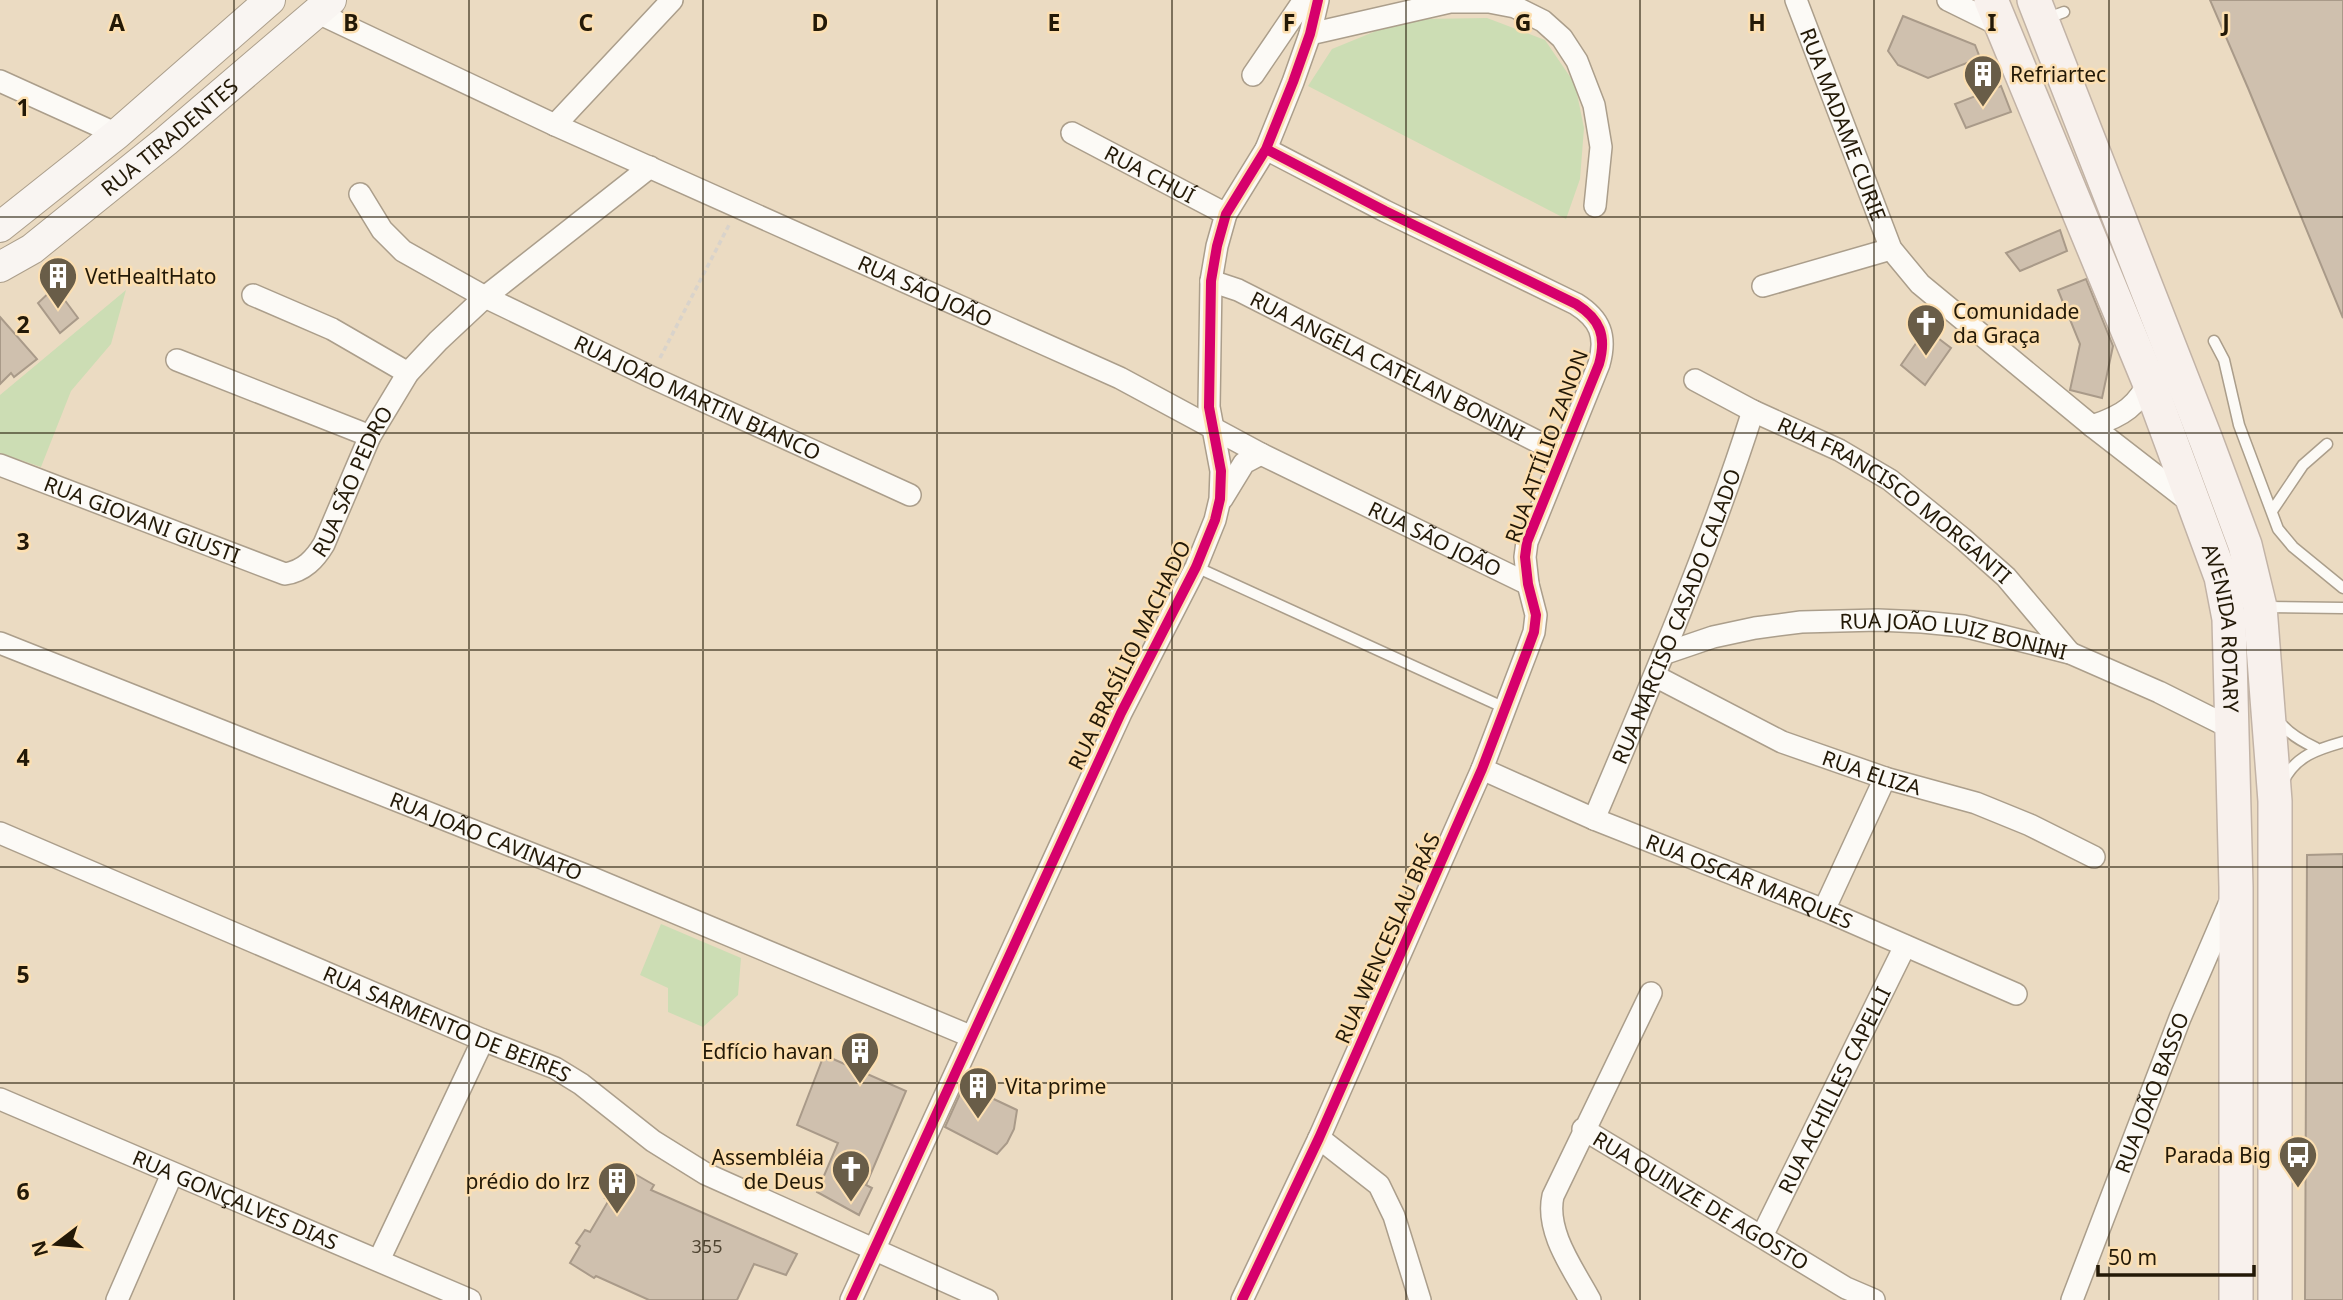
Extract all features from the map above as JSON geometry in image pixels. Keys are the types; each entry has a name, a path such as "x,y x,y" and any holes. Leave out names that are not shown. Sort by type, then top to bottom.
{"main road":[{"name":"RUA TIRADENTES","path":"0,227 117,134 258,5"},
{"name":"RUA TIRADENTES","path":"0,267 32,249 155,150 324,6"},
{"name":"AVENIDA ROTARY","path":"2047,10 2245,545 2260,607 2275,801 2275,1300"},
{"name":"AVENIDA ROTARY","path":"1996,13 2149,383 2221,577 2230,619 2236,887 2236,1300"}],"street":[{"path":"555,125 672,0"},
{"path":"1253,75 1304,0"},
{"name":"RUA BRASÍLIO MACHADO","path":"1217,509 1221,471 1209,407 1211,281 1217,246 1226,214 1266,149 1310,34 1318,0"},
{"name":"RUA MADAME CURIE","path":"1796,0 1891,249 1920,284 2092,426 2195,506"},
{"path":"1948,0 1996,13"},
{"path":"1310,34 1450,2 1489,2 1514,7 1543,21 1562,38 1577,61 1594,105 1601,147 1595,206"},
{"name":"RUA SÃO JOÃO","path":"324,6 555,125 1120,378 1261,454 1528,584"},
{"path":"0,80 117,134"},
{"name":"RUA CHUÍ","path":"1072,133 1226,214"},
{"name":"RUA ATTÍLIO ZANON","path":"1266,149 1384,211 1576,304 1588,311 1597,322 1603,339 1602,352 1527,542 1525,557 1528,584"},
{"name":"RUA SÃO PEDRO","path":"285,574 296,572 317,556 370,436 408,373 485,297 650,167"},
{"path":"360,194 382,230 403,251 485,297"},
{"name":"RUA MADAME CURIE","path":"1763,286 1891,249"},
{"name":"RUA ANGELA CATELAN BONINI","path":"1211,281 1238,290 1562,454"},
{"path":"253,295 332,329 408,373"},
{"name":"RUA JOÃO MARTIN BIANCO","path":"485,297 651,377 910,495"},
{"path":"2092,426 2122,415 2132,407 2149,383 2168,340"},
{"path":"177,360 370,436"},
{"name":"RUA FRANCISCO MORGANTI","path":"1695,380 1839,450 1890,481 1962,538 2006,578 2070,653"},
{"name":"RUA NARCISO CASADO CALADO","path":"1594,818 1655,676 1754,411"},
{"name":"RUA BRASÍLIO MACHADO","path":"850,1300 1121,713 1196,567 1217,509 1244,463 1261,454"},
{"name":"RUA GIOVANI GIUSTI","path":"0,465 285,574"},
{"name":"RUA WENCESLAU BRÁS","path":"1242,1300 1319,1139 1482,769 1534,632 1536,615 1528,584"},
{"name":"RUA JOÃO LUIZ BONINI","path":"1663,654 1713,637 1801,622 1878,620 1963,626 2070,653 2159,692 2231,728"},
{"name":"RUA JOÃO CAVINATO","path":"0,643 585,875 970,1036"},
{"name":"RUA ELIZA","path":"1655,676 1782,742 1885,778 1976,803 2030,825 2094,857"},
{"name":"RUA OSCAR MARQUES","path":"1482,769 1594,818 1824,910 2016,994"},
{"path":"1824,910 1885,778"},
{"name":"RUA SARMENTO DE BEIRES","path":"0,833 483,1040 555,1068 581,1084 638,1130 706,1174 987,1300"},
{"name":"RUA JOÃO BASSO","path":"2072,1300 2180,1018 2236,887"},
{"name":"RUA ACHILLES CAPELLI","path":"1762,1236 1905,946"},
{"path":"1583,1129 1651,993"},
{"path":"379,1260 483,1040"},
{"name":"RUA GONÇALVES DIAS","path":"0,1099 470,1300"},
{"name":"RUA QUINZE DE AGOSTO","path":"1590,1300 1563,1249 1553,1221 1551,1205 1583,1129 1846,1288 1874,1300"},
{"path":"1319,1139 1364,1172 1385,1196 1420,1300"},
{"path":"117,1300 172,1174"}],"lane":[{"path":"2214,341 2224,360 2239,425 2278,528 2293,547 2343,588"},
{"path":"2272,511 2303,465 2327,443"},
{"path":"1196,567 1505,708"},
{"path":"2260,607 2343,608"},
{"path":"2269,708 2283,727 2301,741 2316,748"},
{"path":"2275,801 2290,770 2316,748 2343,742"}],"path":[{"path":"651,377 737,207"}],"green space":[{"path":"1487,18 1545,40 1575,84 1584,128 1580,179 1566,219 1308,86 1332,49 1376,31 1421,19"},
{"path":"126,290 111,344 71,391 41,467 0,453 0,395"},
{"path":"661,924 741,958 738,995 703,1027 668,1012 668,988 640,975"}],"building":[{"path":"2210,0 2343,0 2343,318 2248,88"},
{"path":"1903,16 1975,45 1980,58 1928,78 1898,65 1888,51"},
{"name":"Refriartec","path":"2001,86 2011,112 1966,128 1955,104"},
{"path":"2060,230 2067,251 2020,271 2006,253"},
{"path":"2086,279 2113,346 2102,398 2070,390 2080,344 2058,290"},
{"name":"VetHealtHato","path":"55,287 78,318 60,333 38,303"},
{"path":"0,317 37,359 14,377 11,373 0,384"},
{"name":"Comunidade da Graça","path":"1926,329 1951,348 1925,385 1901,365"},
{"path":"2343,854 2343,1300 2305,1300 2307,855"},
{"path":"824,1055 906,1091 866,1185 872,1188 859,1215 817,1192 838,1143 797,1125"},
{"name":"Vita prime","path":"964,1085 1017,1110 1014,1129 997,1154 945,1127"},
{"path":"628,1170 654,1185 651,1190 797,1254 786,1275 754,1264 737,1300 649,1300 596,1276 594,1278 570,1263 580,1246 576,1243 585,1230 590,1232 609,1200 605,1198 614,1184 618,1187"}],"cycle path":[{"path":"851,1300 1121,713 1196,567 1215,520 1220,499 1221,471 1209,407 1211,281 1217,246 1226,214 1266,149 1310,34 1318,0"},
{"path":"1242,1300 1319,1138 1482,769 1527,651 1534,632 1536,615 1528,584 1525,557 1527,542 1599,364 1602,345 1600,329 1596,322 1576,304 1385,211 1266,149"}],"place":[{"name":"Refriartec","path":"1983,108"},
{"name":"VetHealtHato","path":"58,310"},
{"name":"Comunidade da Graça","path":"1926,357"},
{"name":"Edfício havan","path":"860,1085"},
{"name":"Vita prime","path":"978,1120"},
{"name":"Parada Big","path":"2298,1189"},
{"name":"Assembléia de Deus","path":"851,1203"},
{"name":"prédio do lrz","path":"617,1215"}]}
